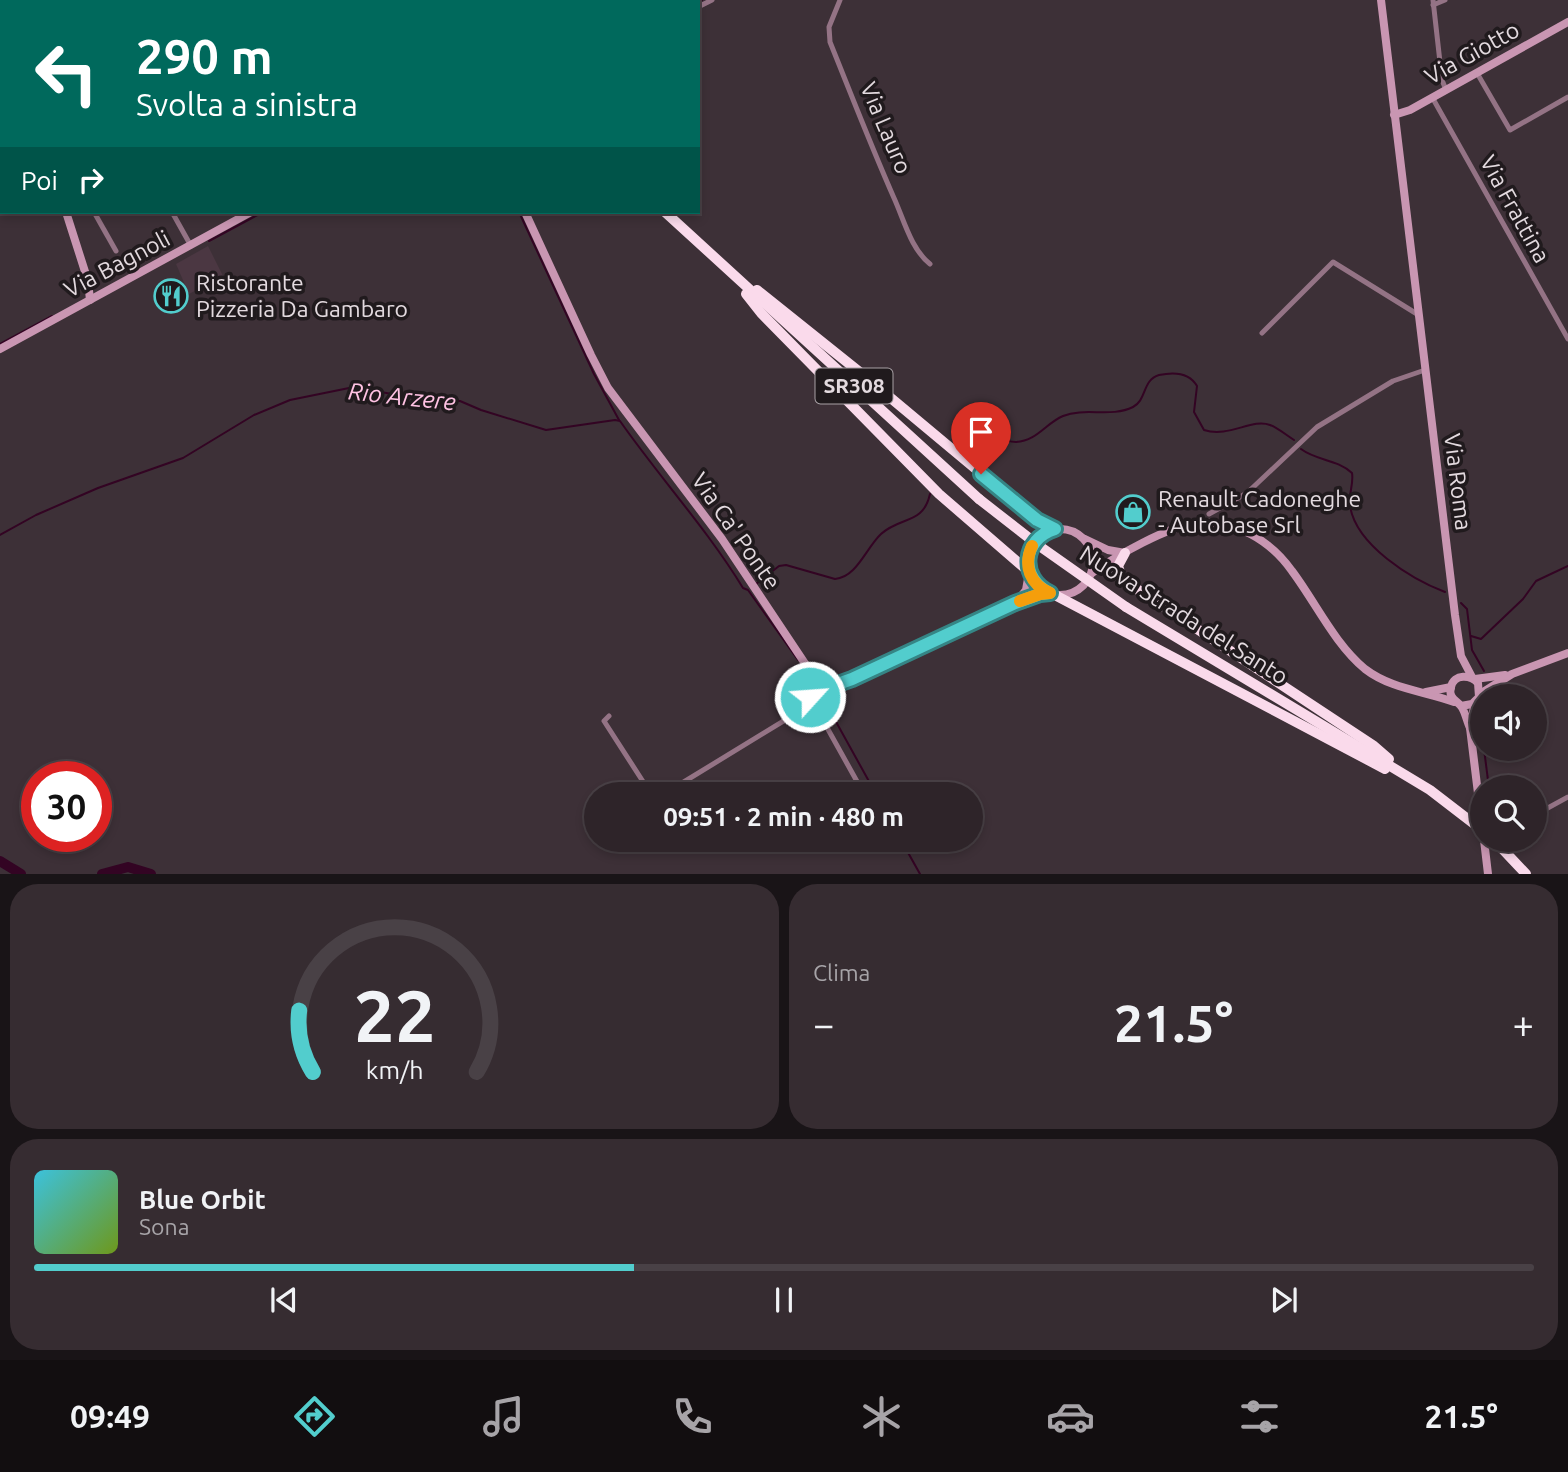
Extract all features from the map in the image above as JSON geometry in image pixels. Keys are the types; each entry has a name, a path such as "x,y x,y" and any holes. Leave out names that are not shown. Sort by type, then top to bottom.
{"highway":[{"name":"Nuova Strada del Santo","path":"666,214 979,499 1048,553 1126,607 1409,777 1470,819"},
{"path":"730,272 773,301 1037,520 1055,529"},
{"path":"730,272 761,313 843,398 939,494 1029,572"},
{"path":"1123,581 1118,566 1125,553"},
{"path":"1102,566 1374,746 1409,777"},
{"path":"1051,594 1368,762 1409,777"},
{"path":"1506,852 1527,873"}],"main road":[{"name":"Via Roma","path":"1381,0 1461,656 1457,679"},
{"name":"Via Giotto","path":"1394,115 1403,113 1568,22"},
{"path":"69,214 88,281 90,300"},
{"name":"Via Bagnoli","path":"0,349 247,214"},
{"name":"Via Ca' Ponte","path":"526,214 608,388 722,540 809,674 821,684"},
{"path":"88,281 99,295"},
{"path":"821,684 835,685 852,679 1015,603 1040,594 1069,594 1076,591 1102,566 1180,527 1195,523 1222,524 1253,535 1268,545 1286,563 1343,646 1356,661 1378,678 1458,704 1470,705"},
{"path":"1015,603 1026,590 1028,555 1035,541 1047,532 1067,529 1108,550 1125,553"},
{"path":"1083,537 1102,566"},
{"path":"1092,573 1093,556"},
{"path":"1029,572 1037,586 1051,594"},
{"path":"1498,684 1512,674 1568,653"},
{"name":"Via Roma","path":"1461,656 1473,678"},
{"path":"1470,728 1458,704 1451,697 1451,687 1457,679 1466,676 1473,678 1512,674"},
{"path":"1473,678 1478,684"},
{"path":"1423,692 1451,687"},
{"path":"1485,852 1488,873"}],"street":[{"name":"Via Lauro","path":"840,0 830,27 830,42 869,141 920,256 930,264"},
{"path":"1446,0 1433,2 1441,80 1446,90"},
{"path":"1477,73 1510,130 1568,97"},
{"name":"Via Frattina","path":"1432,97 1568,339"},
{"path":"95,214 116,251"},
{"path":"173,214 191,246"},
{"path":"1262,333 1333,262 1418,314"},
{"path":"1209,514 1247,493 1317,427 1393,381 1425,370"},
{"path":"821,684 811,692 813,703 857,782"},
{"path":"684,782 813,703"},
{"path":"609,716 604,720 643,782"},
{"path":"1547,808 1568,797"}],"shaded area":[{"path":"208,246 223,276 189,294 176,264"}],"waterway":[{"path":"209,241 259,214"},
{"path":"520,214 594,374 619,420"},
{"path":"0,344 52,316"},
{"name":"Rio Arzere","path":"964,439 980,432 1007,441 1023,441 1071,413 1125,410 1141,400 1147,385 1154,378 1175,373 1190,378 1197,386 1194,412 1204,430 1222,432 1263,424 1273,426 1294,440"},
{"name":"Rio Arzere","path":"0,535 36,515 98,488 183,458 254,415 290,400 354,387 408,397 460,401 546,430 615,420 620,421 699,524 798,660"},
{"name":"Rio Arzere","path":"1301,449 1340,465 1352,473 1350,506 1354,520 1363,534 1387,559 1417,579 1445,592"},
{"name":"Rio Arzere","path":"756,584 779,566 786,565 835,579 843,577 855,568 881,534 917,516 927,504 930,494"},
{"path":"1471,636 1481,639 1523,599 1536,581 1568,566"},
{"name":"Rio Arzere","path":"1461,603 1467,609 1472,650 1484,671"},
{"path":"814,682 869,782"},
{"name":"Rio Arzere","path":"1486,761 1487,775"},
{"path":"908,852 920,874"},
{"path":"0,861 21,874"},
{"path":"102,874 128,867 151,874"}],"slow traffic":[{"path":"1020,601 1050,593 1037,586 1029,573 1027,563 1032,546"}],"place":[{"name":"Ristorante Pizzeria Da Gambaro","path":"171,296"},
{"name":"Renault Cadoneghe - Autobase Srl","path":"1133,512"}],"route":[{"path":"810,697 811,692 821,684 835,685 852,679 1015,603 1050,593 1032,580 1027,563 1035,541 1055,529 1037,520 981,474"}]}
